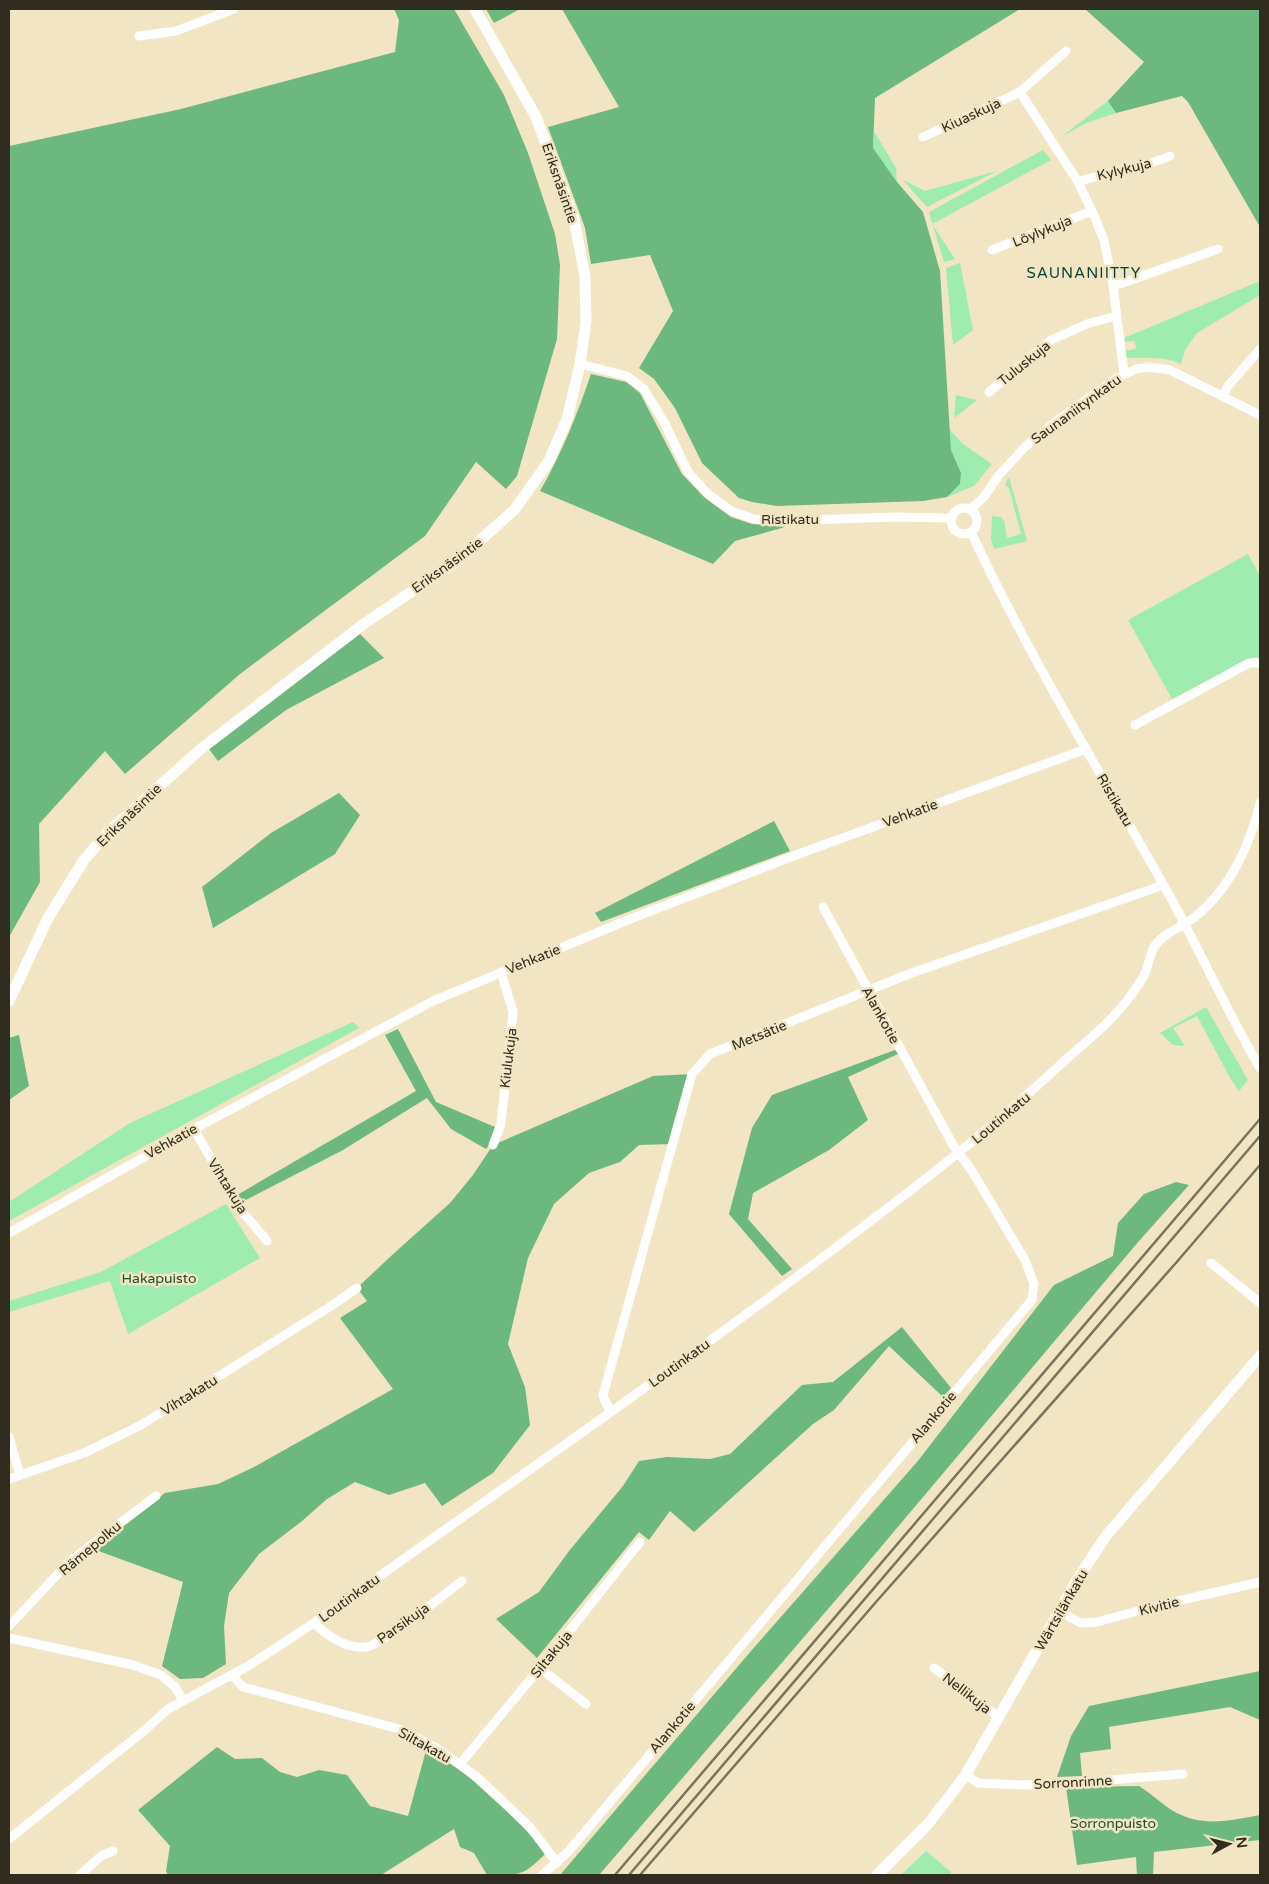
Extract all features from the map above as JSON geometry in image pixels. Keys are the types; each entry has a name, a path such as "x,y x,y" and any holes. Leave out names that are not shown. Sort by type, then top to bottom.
{"street":[{"path":"139,36 176,31 234,9"},
{"name":"Eriksnäsintie","path":"9,1001 48,918 84,860 109,831 202,748 365,623 456,562 515,509 549,461 567,420 580,364 586,322 585,276 574,219 536,117 475,9"},
{"name":"Kiuaskuja","path":"923,137 1020,92 1066,52"},
{"path":"1020,92 1078,182 1104,240 1113,284 1124,374"},
{"name":"Kylykuja","path":"1078,182 1093,176 1170,156"},
{"name":"Löylykuja","path":"992,250 1092,211"},
{"path":"1113,284 1120,284 1218,249"},
{"name":"Tuluskuja","path":"989,392 1051,340 1087,324 1116,316"},
{"path":"1222,396 1228,386 1260,349"},
{"name":"Ristikatu","path":"580,364 627,376 644,389 664,422 688,472 707,493 732,511 754,519 777,521 896,517 952,518"},
{"name":"Saunaniitynkatu","path":"970,510 984,497 999,475 1025,447 1058,420 1124,374 1148,368 1170,370 1260,415"},
{"path":"961,509 970,510 977,518 977,522 971,532 964,534 957,531 952,524 952,518 961,509"},
{"name":"Ristikatu","path":"971,532 1023,635 1163,884 1235,1025 1260,1068"},
{"path":"1135,725 1249,663 1260,663"},
{"name":"Vehkatie","path":"9,1233 194,1129 433,1001 630,919 787,858 1086,749"},
{"name":"Loutinkatu","path":"9,1838 160,1716 183,1700 232,1675 314,1623 776,1293 959,1153 1031,1092 1122,1006 1144,976 1154,948 1161,939 1185,925 1211,902 1226,882 1257,828 1260,803"},
{"name":"Metsätie","path":"611,1412 604,1401 603,1395 692,1074 710,1054 909,974 1058,923 1163,884"},
{"name":"Alankotie","path":"542,1875 557,1863 1032,1300 1034,1284 1025,1260 972,1171 959,1153 823,907"},
{"name":"Kiulukuja","path":"493,1145 501,1124 513,1012 501,972"},
{"name":"Vihtakuja","path":"194,1129 240,1209 266,1241"},
{"path":"1211,1263 1260,1304"},
{"name":"Vihtakatu","path":"9,1479 84,1453 141,1425 332,1306 357,1288"},
{"name":"Wärtsilänkatu","path":"877,1875 928,1824 966,1775 1077,1580 1106,1536 1260,1356"},
{"path":"9,1437 20,1475"},
{"name":"Rämepolku","path":"9,1626 70,1561 156,1496"},
{"name":"Siltakuja","path":"460,1764 540,1668 640,1542"},
{"name":"Parsikuja","path":"314,1623 329,1637 347,1645 366,1647 375,1644 395,1631 462,1581"},
{"name":"Kivitie","path":"1060,1612 1081,1623 1097,1622 1260,1582"},
{"path":"9,1638 133,1665 161,1675 175,1687 183,1700"},
{"path":"540,1668 586,1704"},
{"name":"Nellikuja","path":"934,1668 999,1717"},
{"name":"Siltakatu","path":"232,1675 243,1688 399,1729 435,1747 478,1778 530,1827 557,1863"},
{"name":"Sorronrinne","path":"966,1775 978,1784 1023,1785 1184,1774"},
{"path":"80,1875 101,1856 113,1851"}],"green space":[{"path":"394,9 454,9 504,95 528,153 555,234 560,265 557,339 517,476 506,489 476,462 425,536 240,674 125,774 105,751 39,824 40,882 9,937 9,146 181,109 395,52 399,20"},
{"path":"486,9 520,9 494,23"},
{"path":"562,9 1020,9 875,98 873,148 897,182 923,212 940,271 951,450 961,473 960,484 947,497 923,501 777,506 739,498 702,463 675,408 654,379 639,368 673,311 650,255 591,264 585,228 548,127 619,107"},
{"path":"1085,9 1260,9 1260,227 1188,102 1182,96 1116,113 1108,101 1144,62"},
{"path":"1108,101 1116,113 1086,123 1061,137"},
{"path":"874,131 896,168 897,182 873,148"},
{"path":"1043,150 1051,160 933,224 929,212"},
{"path":"997,171 927,207 903,180 925,191"},
{"path":"933,226 955,259 944,262"},
{"path":"960,263 973,330 953,345 946,268"},
{"path":"1260,281 1260,295 1197,333 1185,350 1181,364 1161,359 1126,358 1124,351 1136,349 1135,341 1125,342 1124,338"},
{"path":"591,374 626,382 640,393 682,474 705,498 731,517 752,524 785,527 735,541 713,564 540,491 569,434"},
{"path":"956,395 977,400 954,418"},
{"path":"949,429 963,444 992,464 974,486 947,497 960,484 961,473 951,450"},
{"path":"1009,477 1027,541 994,549 991,539 992,516 1001,517 1004,521 1007,538 1021,534 1009,488 1005,485"},
{"path":"1248,554 1260,576 1260,658 1254,657 1172,699 1128,620"},
{"path":"360,634 384,658 286,710 218,761 209,749"},
{"path":"339,793 360,815 335,854 213,928 202,887 271,833"},
{"path":"774,821 790,851 601,922 595,913"},
{"path":"1206,1007 1248,1080 1239,1091 1230,1078 1197,1016 1173,1028 1185,1046 1173,1045 1160,1033"},
{"path":"353,1022 359,1028 9,1221 9,1202 130,1123"},
{"path":"398,1029 436,1102 495,1127 490,1144 486,1149 451,1129 427,1098 343,1150 242,1202 237,1195 416,1091 385,1035"},
{"path":"19,1035 29,1086 9,1100 9,1038"},
{"path":"895,1050 898,1054 848,1077 868,1120 829,1150 753,1193 748,1219 792,1269 782,1276 729,1214 752,1128 772,1095"},
{"path":"692,1074 672,1144 639,1145 620,1162 589,1173 554,1204 528,1258 508,1344 525,1387 530,1425 493,1473 442,1506 425,1483 389,1495 355,1482 327,1499 259,1554 229,1593 224,1626 226,1664 203,1678 180,1679 162,1666 183,1582 93,1549 165,1493 218,1484 252,1468 393,1389 340,1318 367,1301 357,1288 450,1203 473,1175 493,1145 653,1076"},
{"path":"1176,1182 1189,1185 1139,1241 859,1573 599,1875 560,1875 751,1651 917,1462 1054,1285 1113,1256 1118,1223 1144,1194"},
{"name":"Hakapuisto","path":"226,1204 260,1258 128,1334 110,1281 9,1312 9,1301 101,1272"},
{"path":"902,1327 951,1388 943,1397 889,1346 834,1410 813,1424 694,1532 670,1511 649,1540 639,1532 537,1658 496,1619 539,1592 569,1551 623,1486 639,1461 667,1457 710,1459 730,1454 802,1385 833,1382"},
{"name":"Sorronpuisto","path":"1260,1671 1260,1720 1230,1707 1109,1727 1111,1749 1080,1753 1082,1776 1057,1777 1071,1736 1089,1706"},
{"path":"217,1747 235,1759 262,1758 280,1772 297,1777 319,1770 347,1775 370,1806 408,1816 427,1747 459,1768 512,1816 540,1845 545,1854 525,1871 506,1875 487,1875 474,1853 460,1847 454,1829 381,1875 168,1875 166,1871 170,1846 138,1810"},
{"name":"Sorronpuisto","path":"1139,1786 1170,1809 1192,1819 1226,1821 1260,1815 1260,1840 1154,1852 1153,1875 1137,1875 1136,1857 1077,1865 1066,1787"},
{"path":"926,1851 951,1872 951,1875 901,1875"}],"railway":[{"path":"615,1875 1260,1119"},
{"path":"629,1875 1260,1136"},
{"path":"640,1875 876,1602 1260,1165"}],"district":[{"name":"SAUNANIITTY","path":"1084,273"}]}
